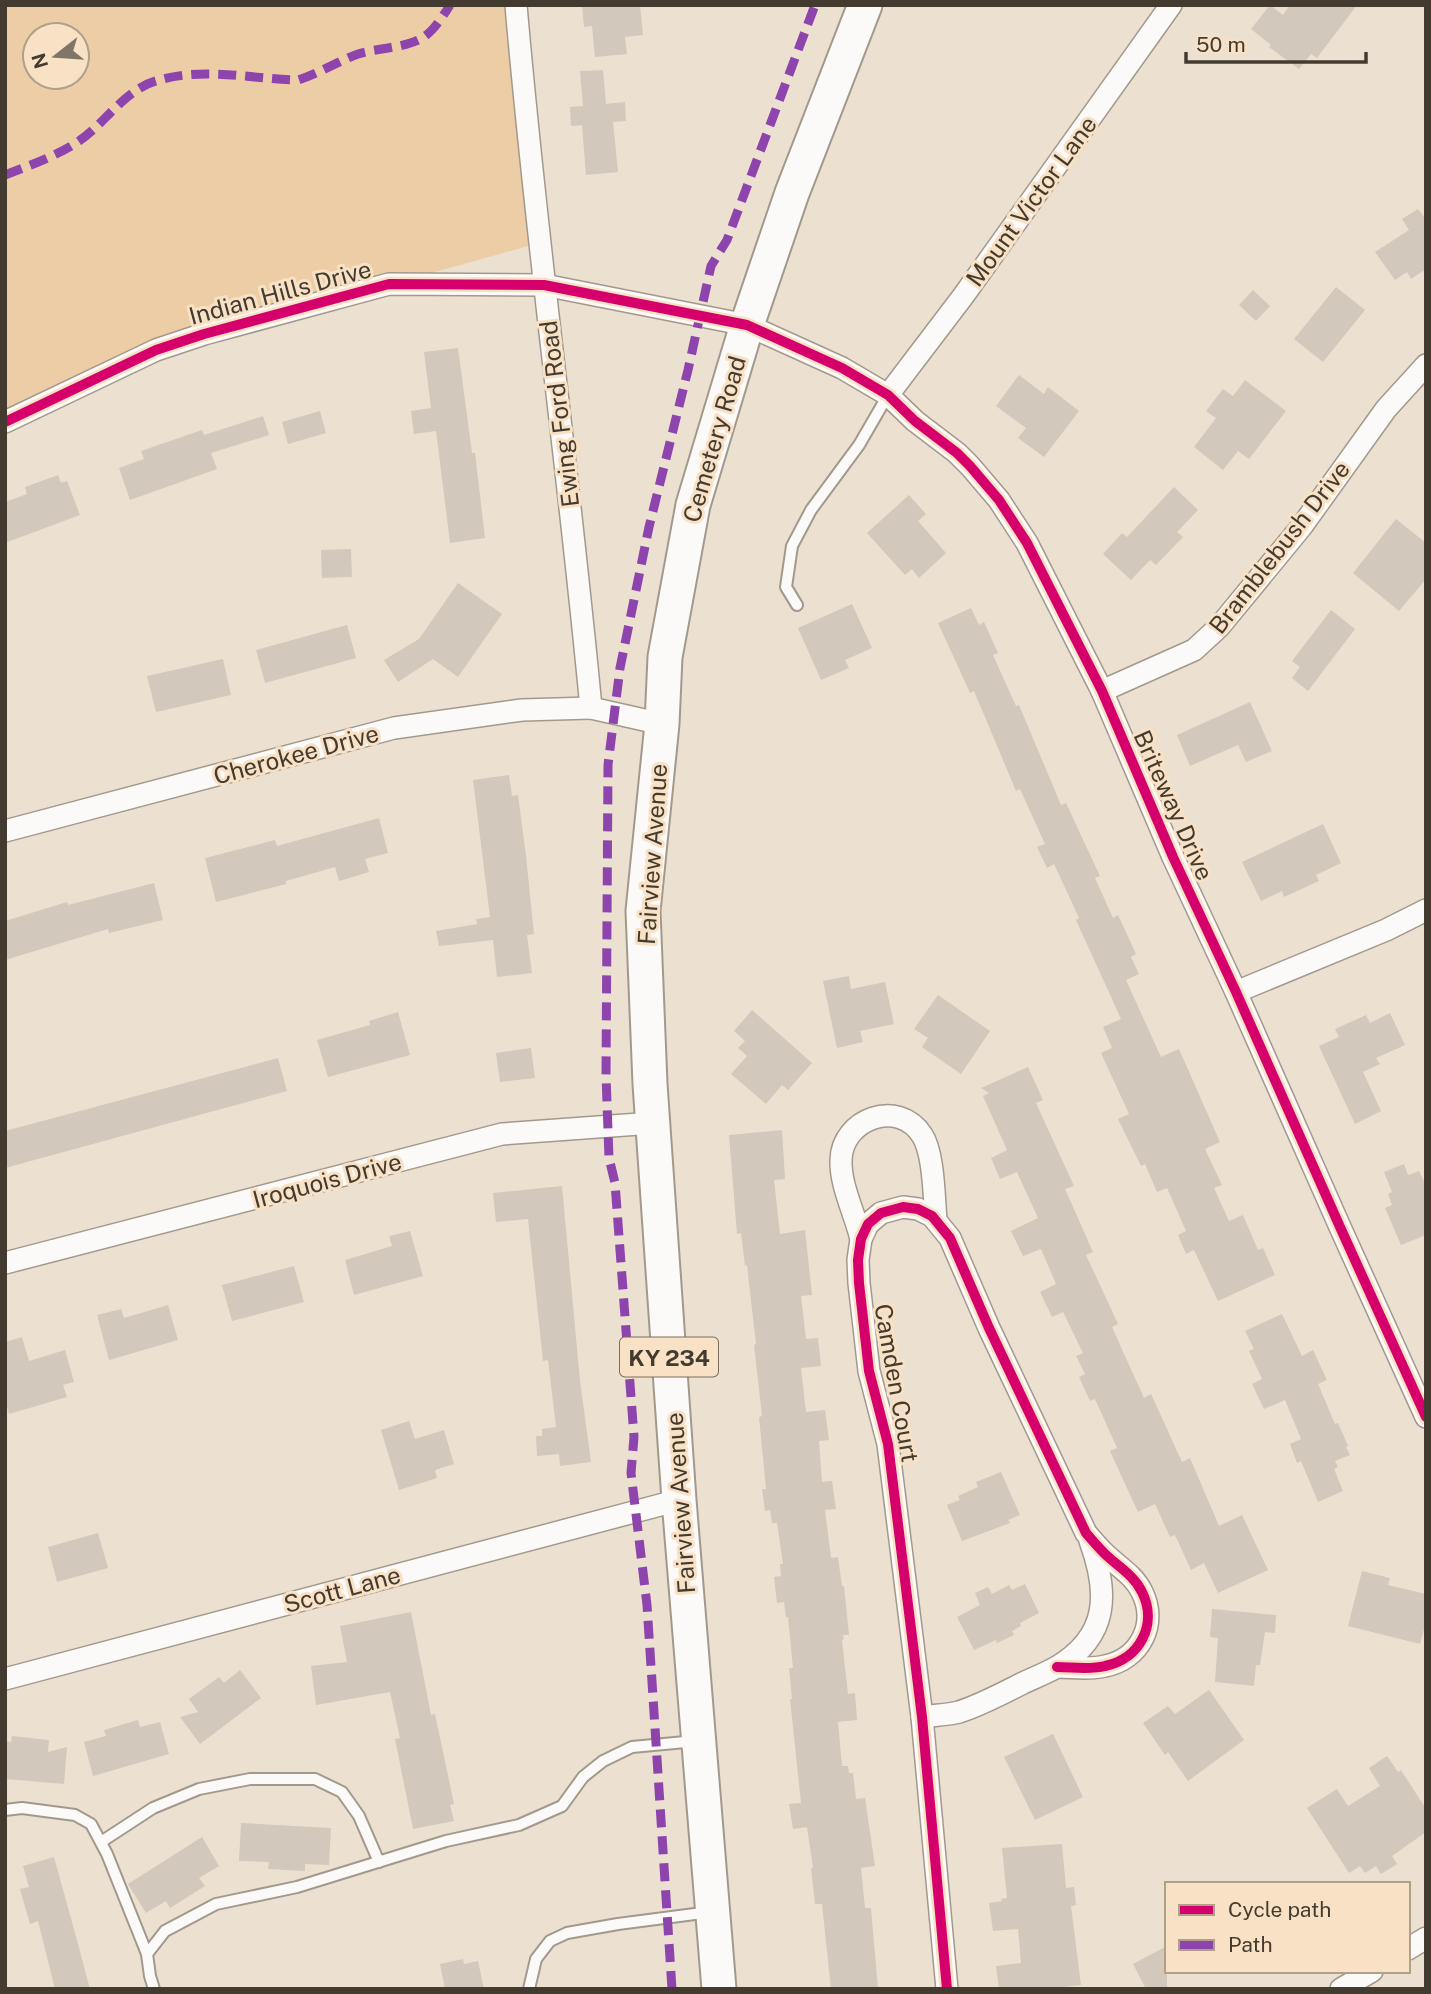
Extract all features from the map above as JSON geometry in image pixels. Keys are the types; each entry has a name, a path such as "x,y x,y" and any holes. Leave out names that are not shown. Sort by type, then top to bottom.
{"main road":[{"name":"Cemetery Road","path":"662,724 665,657 693,505 747,325 792,193 865,5"},
{"name":"Fairview Avenue","path":"662,724 643,911 653,1123 679,1500 719,1989"}],"street":[{"name":"Ewing Ford Road","path":"516,5 591,708"},
{"name":"Mount Victor Lane","path":"888,395 964,295 1171,5"},
{"name":"Indian Hills Drive","path":"5,422 156,350 204,334 389,284 544,285 747,325"},
{"name":"Briteway Drive","path":"747,325 842,368 888,395 915,421 957,453 999,500 1027,543 1102,691 1173,857 1426,1417"},
{"name":"Bramblebush Drive","path":"1102,691 1194,650 1219,627 1302,526 1386,409 1426,365"},
{"path":"591,708 662,724"},
{"name":"Cherokee Drive","path":"5,831 394,728 522,710 591,708"},
{"path":"1236,992 1386,930 1426,910"},
{"name":"Camden Court","path":"936,1220 929,1154 920,1132 912,1123 900,1117 886,1115 861,1122 844,1144 840,1158 841,1172 861,1239 858,1260 869,1371 888,1444 922,1717 947,1989"},
{"name":"Iroquois Drive","path":"5,1263 502,1134 653,1123"},
{"path":"861,1239 868,1224 881,1213 895,1208 926,1212 950,1238 989,1328 1086,1533 1101,1580 1100,1614 1092,1635 1077,1653 1057,1667 957,1712 922,1717"},
{"name":"Scott Lane","path":"5,1679 679,1500"},
{"path":"1057,1667 1102,1667 1119,1662 1138,1647 1147,1625 1147,1608 1142,1592 1086,1533"},
{"path":"1410,1948 1426,1938"},
{"path":"1341,1989 1369,1973"}],"lane":[{"path":"797,606 786,587 792,546 811,510 859,445 888,395"},
{"path":"147,1954 165,1931 216,1904 297,1886 446,1841 519,1825 562,1806 583,1777 603,1761 632,1747 699,1741"},
{"path":"101,1842 153,1808 199,1789 250,1779 315,1779 342,1792 359,1816 379,1862"},
{"path":"5,1810 22,1808 75,1815 91,1824 107,1854 147,1954 154,1989"},
{"path":"529,1989 536,1959 550,1941 567,1933 713,1912"}],"shaded area":[{"path":"5,5 517,5 539,243 156,350 5,422"}],"building":[{"path":"582,5 640,5 643,35 625,37 627,54 595,57 592,26 584,27"},
{"path":"1270,5 1283,15 1290,5 1357,5 1317,58 1311,54 1299,69 1269,47 1271,45 1251,29"},
{"path":"603,70 606,104 625,102 626,121 613,122 618,172 586,175 582,125 571,126 570,107 583,106 580,71"},
{"path":"1418,209 1426,219 1426,269 1411,279 1407,272 1395,280 1375,252 1409,230 1402,219"},
{"path":"1336,287 1365,310 1323,362 1294,339"},
{"path":"1253,290 1270,306 1256,321 1239,305"},
{"path":"458,348 485,538 450,543 436,431 414,434 411,411 431,408 424,352"},
{"path":"1019,375 1044,394 1048,387 1079,411 1044,457 1018,438 1026,428 996,406"},
{"path":"1245,380 1286,411 1249,459 1238,451 1223,470 1194,447 1216,418 1206,411 1223,389 1233,396"},
{"path":"320,411 326,433 288,444 282,422"},
{"path":"263,416 269,435 211,453 217,469 130,500 119,468 144,459 141,451 202,430 204,435"},
{"path":"58,475 61,483 67,481 80,515 5,543 5,502 27,494 25,487"},
{"path":"1174,487 1198,510 1177,532 1183,537 1156,565 1150,560 1131,580 1103,554 1122,533 1127,537"},
{"path":"909,495 926,514 918,521 946,553 919,578 912,569 905,575 867,533"},
{"path":"1396,519 1426,543 1426,579 1399,611 1353,573"},
{"path":"351,549 352,577 322,578 321,550"},
{"path":"458,583 502,614 458,677 433,659 398,682 384,660 419,639"},
{"path":"852,604 872,648 845,660 849,668 821,680 798,628"},
{"path":"971,608 979,625 984,622 998,653 993,655 1016,706 1019,705 1061,805 1066,803 1100,876 1095,878 1113,918 1118,915 1136,954 1131,957 1139,974 1126,980 1161,1057 1179,1049 1220,1142 1205,1149 1222,1185 1214,1188 1229,1221 1243,1215 1258,1250 1263,1248 1275,1275 1218,1301 1194,1250 1186,1254 1178,1235 1186,1231 1167,1188 1157,1192 1145,1164 1141,1166 1118,1119 1129,1114 1101,1053 1112,1048 1103,1027 1121,1019 1054,864 1047,868 1037,847 1045,844 1020,789 1016,791 974,691 970,693 938,623"},
{"path":"1331,610 1355,629 1308,691 1292,678 1300,667 1292,661"},
{"path":"347,625 356,658 265,683 256,650"},
{"path":"223,659 231,695 156,712 147,676"},
{"path":"1250,702 1272,751 1246,762 1238,745 1190,766 1177,735"},
{"path":"509,775 512,796 518,795 526,856 534,934 527,935 532,973 497,977 493,940 439,946 436,931 477,924 476,919 490,917 473,780"},
{"path":"379,818 388,853 365,859 369,872 339,881 335,867 286,881 286,884 216,902 205,858 275,840 277,846"},
{"path":"1323,824 1341,863 1316,875 1319,881 1284,897 1282,891 1261,901 1242,862"},
{"path":"154,883 163,920 109,933 108,929 5,960 5,921 67,902 68,905"},
{"path":"849,976 851,989 885,982 894,1024 860,1031 863,1042 837,1048 823,981"},
{"path":"938,995 990,1031 961,1074 922,1047 928,1038 914,1029"},
{"path":"752,1010 812,1063 788,1090 782,1085 766,1104 731,1074 747,1056 738,1048 745,1041 734,1031"},
{"path":"398,1012 410,1055 328,1077 317,1040 370,1025 369,1021"},
{"path":"1390,1013 1405,1045 1376,1058 1380,1064 1363,1072 1381,1111 1355,1124 1319,1046 1339,1037 1335,1029 1366,1015 1370,1023"},
{"path":"531,1048 535,1078 500,1082 496,1053"},
{"path":"278,1058 287,1091 5,1168 5,1131"},
{"path":"1028,1067 1043,1100 1036,1103 1074,1186 1065,1189 1093,1252 1086,1255 1118,1324 1112,1327 1144,1398 1151,1394 1182,1462 1190,1458 1219,1526 1242,1515 1268,1570 1218,1593 1204,1563 1191,1570 1175,1535 1170,1537 1155,1504 1138,1512 1110,1451 1117,1448 1095,1399 1090,1401 1079,1377 1085,1374 1076,1356 1083,1353 1063,1312 1052,1317 1040,1292 1056,1284 1041,1249 1023,1256 1011,1231 1038,1218 1017,1172 1000,1179 991,1158 1007,1150 983,1096 989,1093 981,1088"},
{"path":"782,1130 785,1179 774,1180 780,1234 805,1230 812,1295 801,1296 806,1339 818,1338 821,1366 801,1368 806,1412 825,1410 829,1440 819,1441 822,1482 832,1481 836,1509 825,1510 831,1558 838,1557 844,1586 849,1635 843,1635 842,1640 848,1694 855,1693 857,1720 838,1722 842,1766 848,1766 849,1773 853,1773 856,1799 865,1798 875,1866 861,1868 865,1908 871,1908 878,1989 831,1989 822,1904 815,1904 807,1827 793,1829 789,1804 801,1803 790,1699 789,1668 793,1668 788,1617 784,1602 777,1603 774,1577 781,1576 780,1564 783,1564 777,1523 772,1523 770,1510 765,1511 762,1489 766,1489 756,1344 747,1265 745,1266 741,1233 737,1234 729,1135"},
{"path":"1404,1164 1408,1175 1419,1171 1426,1186 1426,1235 1401,1245 1385,1208 1392,1205 1388,1194 1392,1192 1384,1172"},
{"path":"562,1186 580,1381 591,1462 560,1466 559,1454 537,1456 536,1436 542,1436 542,1429 556,1427 548,1360 543,1361 528,1219 496,1222 493,1193"},
{"path":"410,1231 423,1276 354,1295 345,1260 392,1246 389,1236"},
{"path":"294,1266 304,1302 232,1321 222,1285"},
{"path":"168,1305 178,1340 109,1360 97,1315 121,1309 124,1318"},
{"path":"1282,1314 1302,1356 1313,1350 1327,1380 1318,1384 1335,1424 1338,1423 1350,1455 1335,1461 1338,1467 1334,1469 1343,1491 1318,1502 1301,1461 1297,1463 1290,1444 1301,1439 1285,1400 1264,1409 1252,1384 1262,1379 1249,1351 1254,1349 1245,1331"},
{"path":"22,1337 29,1361 65,1350 74,1382 63,1385 67,1397 9,1414 5,1399 5,1342"},
{"path":"409,1421 415,1439 444,1430 454,1464 435,1470 437,1478 399,1490 381,1430"},
{"path":"1001,1472 1020,1515 1008,1520 1010,1523 962,1541 947,1505 960,1500 958,1496 978,1487 976,1482"},
{"path":"98,1533 108,1568 57,1582 48,1547"},
{"path":"1362,1571 1390,1578 1388,1585 1426,1594 1426,1622 1420,1644 1348,1626"},
{"path":"1025,1584 1039,1613 1020,1623 1021,1626 1012,1631 1014,1635 974,1650 957,1617 980,1605 975,1593 988,1587 992,1594 1009,1585 1012,1590"},
{"path":"1212,1609 1276,1615 1275,1633 1265,1632 1260,1665 1256,1665 1254,1686 1215,1682 1218,1638 1210,1637"},
{"path":"411,1612 431,1715 435,1714 454,1804 450,1805 454,1821 413,1829 395,1739 400,1738 390,1692 316,1705 311,1666 347,1662 340,1626"},
{"path":"240,1670 261,1698 200,1744 180,1717 198,1712 189,1699 219,1677 224,1683"},
{"path":"1209,1690 1244,1740 1188,1781 1168,1752 1165,1755 1143,1723 1168,1706 1175,1714"},
{"path":"138,1720 140,1727 160,1722 169,1754 93,1776 84,1742 106,1736 104,1730"},
{"path":"1053,1734 1083,1797 1035,1820 1004,1757"},
{"path":"12,1736 49,1740 48,1752 67,1747 64,1784 5,1779 5,1741 11,1742"},
{"path":"1387,1756 1398,1772 1401,1770 1426,1809 1426,1832 1392,1856 1397,1864 1381,1874 1376,1866 1365,1873 1360,1866 1349,1873 1307,1808 1337,1789 1348,1806 1380,1786 1369,1768"},
{"path":"241,1823 331,1828 329,1865 305,1864 305,1871 268,1869 269,1862 239,1861"},
{"path":"202,1837 219,1866 199,1878 205,1886 170,1908 166,1901 146,1913 128,1884"},
{"path":"1062,1844 1066,1888 1074,1887 1076,1905 1071,1906 1081,1985 1063,1989 999,1989 996,1966 1021,1963 1018,1929 993,1931 989,1903 1007,1898 1002,1848"},
{"path":"54,1857 90,1989 55,1989 38,1921 30,1924 20,1889 29,1887 23,1866"},
{"path":"1165,1947 1167,1989 1146,1989 1133,1964"},
{"path":"463,1959 464,1964 478,1961 484,1989 445,1989 440,1964"}],"marked path":[{"path":"5,175 53,156 79,141 126,98 147,84 194,74 298,80 358,54 408,44 422,38 434,28 450,5"},
{"path":"672,1989 647,1605 631,1473 634,1437 615,1183 609,1158 606,1075 608,765 620,668 649,527 711,266 727,240 815,5"}],"cycle path":[{"path":"5,422 156,350 204,334 389,284 544,285 747,325 842,368 888,395 970,466 999,500 1027,543 1102,691 1173,857 1426,1417"},
{"path":"947,1989 922,1717 888,1444 869,1371 859,1283 861,1239 868,1224 881,1213 903,1207 918,1209 932,1216 950,1238 989,1328 1086,1533 1130,1576 1142,1592 1148,1616 1147,1628 1143,1638 1128,1656 1099,1667 1057,1667"}]}
